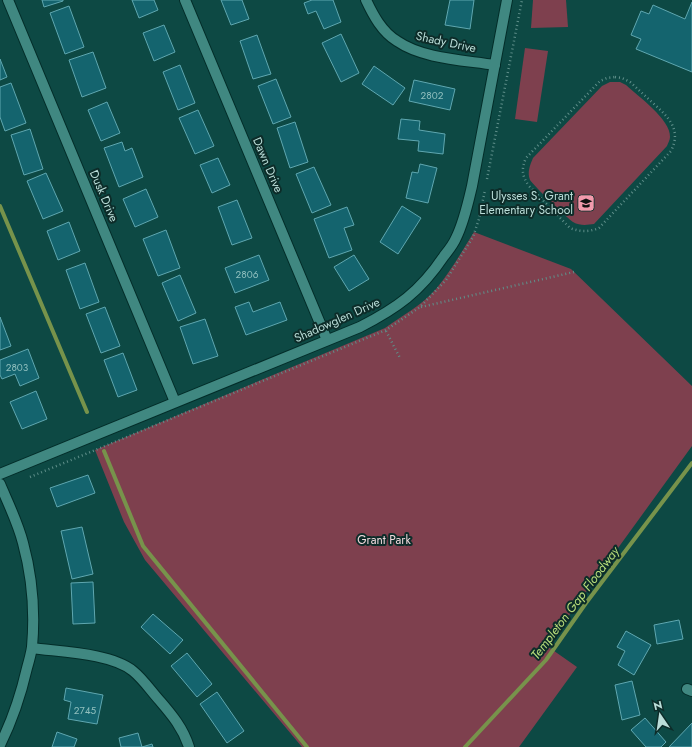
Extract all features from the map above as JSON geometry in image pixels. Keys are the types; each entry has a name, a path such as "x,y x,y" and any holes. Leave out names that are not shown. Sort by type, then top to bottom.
{"street":[{"name":"Dusk Drive","path":"8,0 176,402"},
{"name":"Dawn Drive","path":"185,0 327,340"},
{"name":"Shady Drive","path":"366,0 371,12 382,28 396,41 413,50 433,55 495,65"},
{"name":"Shadowglen Drive","path":"0,474 327,340 373,320 407,299 424,283 456,238 466,212 507,0"},
{"path":"0,484 23,544 29,574 32,604 32,648 24,682 8,729 0,745"},
{"path":"32,648 96,656 125,666 141,678 178,723 186,737 189,747"}],"path":[{"path":"487,180 522,0"},
{"path":"607,78 622,78 630,82 670,120 675,135 675,143 671,151 599,228 591,232 570,228 528,186 523,178 522,171 526,158 600,81 607,78"},
{"path":"30,477 385,329 420,307 446,280 473,237 479,219 485,188"},
{"path":"415,308 574,272"},
{"path":"385,329 400,358"}],"green space":[{"path":"533,0 566,0 568,27 531,28"},
{"path":"525,48 548,51 537,122 515,119"},
{"path":"610,82 620,82 626,85 653,109 660,116 669,130 670,139 667,146 594,224 578,224 564,215 532,183 529,177 529,169 533,158 602,86"},
{"name":"Grant Park","path":"474,232 571,269 692,386 692,446 547,646 577,667 519,747 302,747 145,560 124,522 95,450 385,328 418,305 436,289"}],"building":[{"path":"42,0 63,0 63,1 44,7"},
{"path":"132,0 154,0 158,10 139,18"},
{"path":"221,0 242,0 249,19 231,25"},
{"path":"312,0 333,0 341,22 324,29 316,11 308,14 304,3"},
{"path":"450,0 474,0 470,29 445,25"},
{"path":"692,2 692,72 636,49 641,39 631,35 641,11 649,14 653,5 685,19"},
{"path":"69,6 84,47 65,54 50,13"},
{"path":"164,25 175,52 154,61 143,33"},
{"path":"341,34 359,73 341,82 322,43"},
{"path":"257,35 271,74 253,79 240,41"},
{"path":"93,52 106,88 82,97 69,60"},
{"path":"0,59 7,77 0,80"},
{"path":"180,65 195,103 178,110 163,72"},
{"path":"374,66 405,88 393,105 362,84"},
{"path":"276,79 291,117 273,124 258,86"},
{"path":"414,80 455,89 450,110 409,101"},
{"path":"11,83 26,123 5,131 0,117 0,87"},
{"path":"107,102 120,133 101,141 88,110"},
{"path":"198,110 214,146 195,154 179,118"},
{"path":"401,119 420,121 419,130 445,134 443,154 418,151 419,141 398,139"},
{"path":"295,122 308,162 290,168 277,128"},
{"path":"30,129 43,169 24,175 11,135"},
{"path":"122,142 125,151 132,148 143,177 119,187 104,148"},
{"path":"218,158 230,185 212,193 200,165"},
{"path":"420,164 437,168 428,203 406,198 412,172 418,173"},
{"path":"314,167 331,205 312,213 296,174"},
{"path":"46,173 63,211 43,219 27,181"},
{"path":"146,189 158,217 135,227 123,199"},
{"path":"237,200 252,238 232,245 218,207"},
{"path":"402,206 421,218 398,254 380,242"},
{"path":"347,207 354,225 344,228 352,250 329,258 314,219"},
{"path":"69,222 80,251 58,260 47,231"},
{"path":"166,230 180,268 158,276 143,239"},
{"path":"259,255 269,280 235,293 225,268"},
{"path":"354,255 369,279 349,291 334,267"},
{"path":"85,263 99,302 80,309 66,270"},
{"path":"180,275 196,313 178,321 162,283"},
{"path":"249,302 253,312 280,302 287,320 246,335 235,307"},
{"path":"105,307 120,346 101,353 86,314"},
{"path":"0,317 11,346 0,350"},
{"path":"205,319 218,356 193,364 180,327"},
{"path":"28,349 39,378 20,386 15,374 2,379 0,375 0,360"},
{"path":"123,353 137,390 118,397 104,360"},
{"path":"36,391 47,419 22,429 10,402"},
{"path":"88,475 95,493 57,507 50,488"},
{"path":"82,527 93,574 72,579 61,531"},
{"path":"93,582 95,623 73,624 71,583"},
{"path":"153,614 183,640 170,654 141,627"},
{"path":"679,620 683,639 657,644 654,625"},
{"path":"626,631 651,645 634,675 618,665 625,651 617,647"},
{"path":"187,653 212,684 197,697 171,666"},
{"path":"632,681 640,715 622,720 615,685"},
{"path":"66,688 103,695 97,724 68,719 71,702 64,700"},
{"path":"217,692 244,731 227,743 200,704"},
{"path":"645,718 666,742 661,747 646,747 631,730"},
{"path":"692,723 692,747 669,747"},
{"path":"57,732 77,739 74,747 52,747"},
{"path":"138,733 142,747 121,747 119,738"},
{"path":"152,744 153,747 142,747"}],"waterway":[{"path":"0,206 87,412"},
{"path":"104,451 143,546 307,747"},
{"name":"Templeton Gap Floodway","path":"465,747 546,660 586,603 692,463"}],"place":[{"name":"Ulysses S. Grant Elementary School","path":"586,203"}]}
